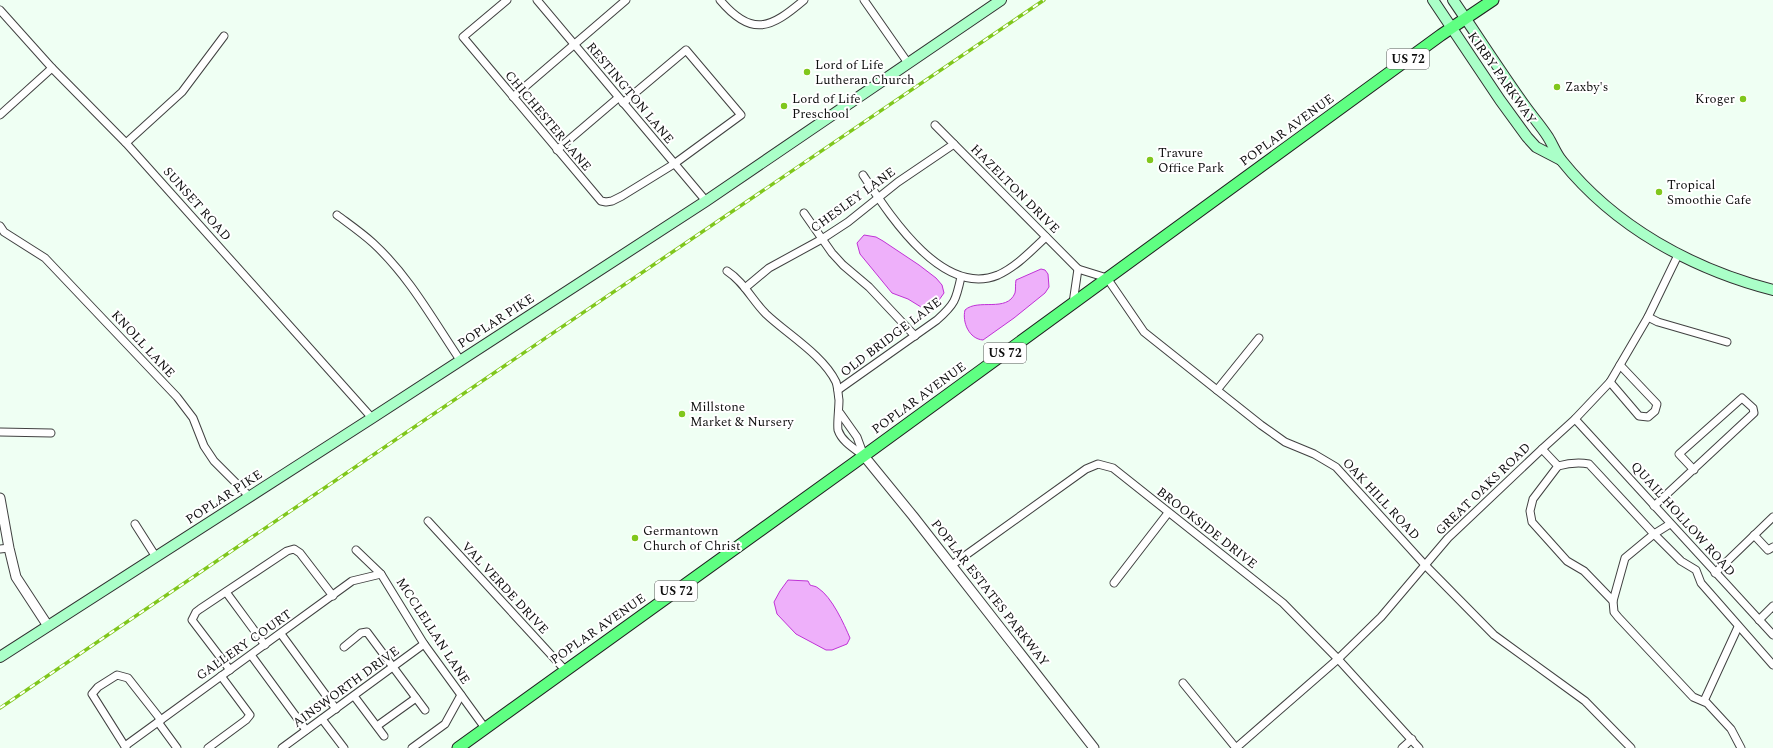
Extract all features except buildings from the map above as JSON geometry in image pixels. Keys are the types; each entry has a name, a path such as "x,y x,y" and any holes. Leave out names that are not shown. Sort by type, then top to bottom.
{"main road":[{"name":"POPLAR PIKE","path":"0,657 706,201 1001,0"},
{"name":"KIRBY PARKWAY","path":"1433,0 1500,100 1527,137 1536,147 1561,160"},
{"name":"KIRBY PARKWAY","path":"1453,0 1525,106 1549,138 1561,160 1589,191 1613,212 1645,235 1678,255 1725,275 1773,290"},
{"name":"POPLAR AVENUE","path":"458,748 864,456 1451,28 1493,0"}],"street":[{"name":"CHICHESTER LANE","path":"507,0 463,37 601,201 612,201 622,196 674,164"},
{"name":"RESTINGTON LANE","path":"537,0 706,201"},
{"path":"513,97 626,0"},
{"path":"720,0 739,19 760,25 778,20 804,0"},
{"path":"864,0 908,63"},
{"name":"SUNSET ROAD","path":"0,10 52,68 126,143 372,418"},
{"path":"126,143 182,92 224,36"},
{"path":"557,150 686,50 741,115 674,164"},
{"path":"0,115 52,68"},
{"name":"HAZELTON DRIVE","path":"935,125 1078,269 1107,278"},
{"name":"CHESLEY LANE","path":"745,288 769,268 822,239 848,222 879,199 898,182 954,144"},
{"path":"863,175 879,199 912,240 944,269 961,277 983,279 998,275 1011,267 1046,237"},
{"path":"804,213 822,239 843,265 869,287 915,336"},
{"path":"337,215 373,243 394,265 411,286 460,360"},
{"name":"KNOLL LANE","path":"0,226 4,232 45,258 177,397 193,418 204,446 214,461 249,496"},
{"name":"GREAT OAKS ROAD","path":"1236,748 1338,659 1381,617 1448,538 1542,449 1575,420 1610,382 1648,317 1678,255"},
{"path":"1073,303 1078,269"},
{"path":"727,271 737,277 766,314 806,346 832,377 838,390 840,411 838,430 848,444 864,456"},
{"name":"OLD BRIDGE LANE","path":"838,390 915,336 951,308 961,277"},
{"name":"OAK HILL ROAD","path":"1107,278 1144,332 1261,426 1285,442 1314,454 1336,467 1425,564 1494,635 1585,701 1631,748"},
{"path":"1648,317 1658,322 1726,342"},
{"path":"1217,390 1258,338"},
{"path":"1610,382 1639,416 1648,417 1655,411 1657,404 1620,365"},
{"path":"1654,506 1694,470 1754,413 1754,408 1742,398 1679,454 1694,470"},
{"path":"840,411 857,437 864,456"},
{"name":"QUAIL HOLLOW ROAD","path":"1575,420 1773,635"},
{"path":"0,432 51,433"},
{"path":"1542,449 1558,466"},
{"name":"POPLAR ESTATES PARKWAY","path":"864,456 952,565 1094,748"},
{"path":"1613,601 1584,571 1567,561 1532,522 1530,511 1533,499 1558,466 1568,463 1581,462 1589,464 1681,561 1696,570 1701,583 1738,627 1773,665"},
{"name":"BROOKSIDE DRIVE","path":"952,565 1086,469 1098,464 1112,468 1283,603 1338,659 1412,738 1419,748"},
{"path":"0,498 4,549 16,577 48,626"},
{"path":"1114,583 1168,513"},
{"path":"1715,573 1773,517"},
{"name":"VAL VERDE DRIVE","path":"428,521 565,670"},
{"path":"135,524 156,557"},
{"path":"1670,524 1654,534 1625,558 1613,601 1614,612 1693,697 1704,700 1731,729 1741,748"},
{"path":"1754,535 1768,550 1773,547"},
{"path":"230,670 192,620 196,612 287,551 294,548 300,553 333,596"},
{"name":"MCCLELLAN LANE","path":"356,550 381,574 424,644 486,728"},
{"name":"GALLERY COURT","path":"125,747 352,581 381,574"},
{"path":"226,592 265,645"},
{"path":"1759,620 1773,606"},
{"path":"1704,700 1738,627"},
{"path":"344,647 361,633 367,632 425,710"},
{"path":"281,634 336,709"},
{"name":"AINSWORTH DRIVE","path":"282,748 424,644"},
{"path":"251,655 306,730"},
{"path":"125,747 92,694 98,687 117,675 128,678 177,748"},
{"path":"208,748 246,720 250,715 221,676"},
{"path":"1183,683 1236,748"},
{"path":"412,748 446,724 461,695"},
{"path":"354,696 384,736"},
{"path":"377,726 416,698"},
{"path":"322,719 344,748"},
{"path":"1402,748 1412,738"}],"shaded area":[{"path":"864,235 876,237 883,241 936,278 942,285 944,293 934,307 930,309 921,307 908,299 892,293 860,254 857,243"},
{"path":"1041,269 1045,270 1048,274 1049,287 1045,293 983,340 974,337 970,333 966,325 964,315 965,310 977,305 999,304 1006,302 1011,299 1015,293 1016,280"},
{"path":"788,580 808,581 810,585 817,587 823,592 833,604 850,638 847,644 832,650 826,650 796,634 777,614 774,602"}],"railway":[{"path":"0,708 1044,0"}],"place":[{"name":"Lord of Life Lutheran Church","path":"807,72"},
{"name":"Zaxby's","path":"1557,87"},
{"name":"Kroger","path":"1743,99"},
{"name":"Lord of Life Preschool","path":"784,106"},
{"name":"Travure Office Park","path":"1150,160"},
{"name":"Tropical Smoothie Cafe","path":"1659,192"},
{"name":"Millstone Market & Nursery","path":"682,414"},
{"name":"Germantown Church of Christ","path":"635,538"}]}
